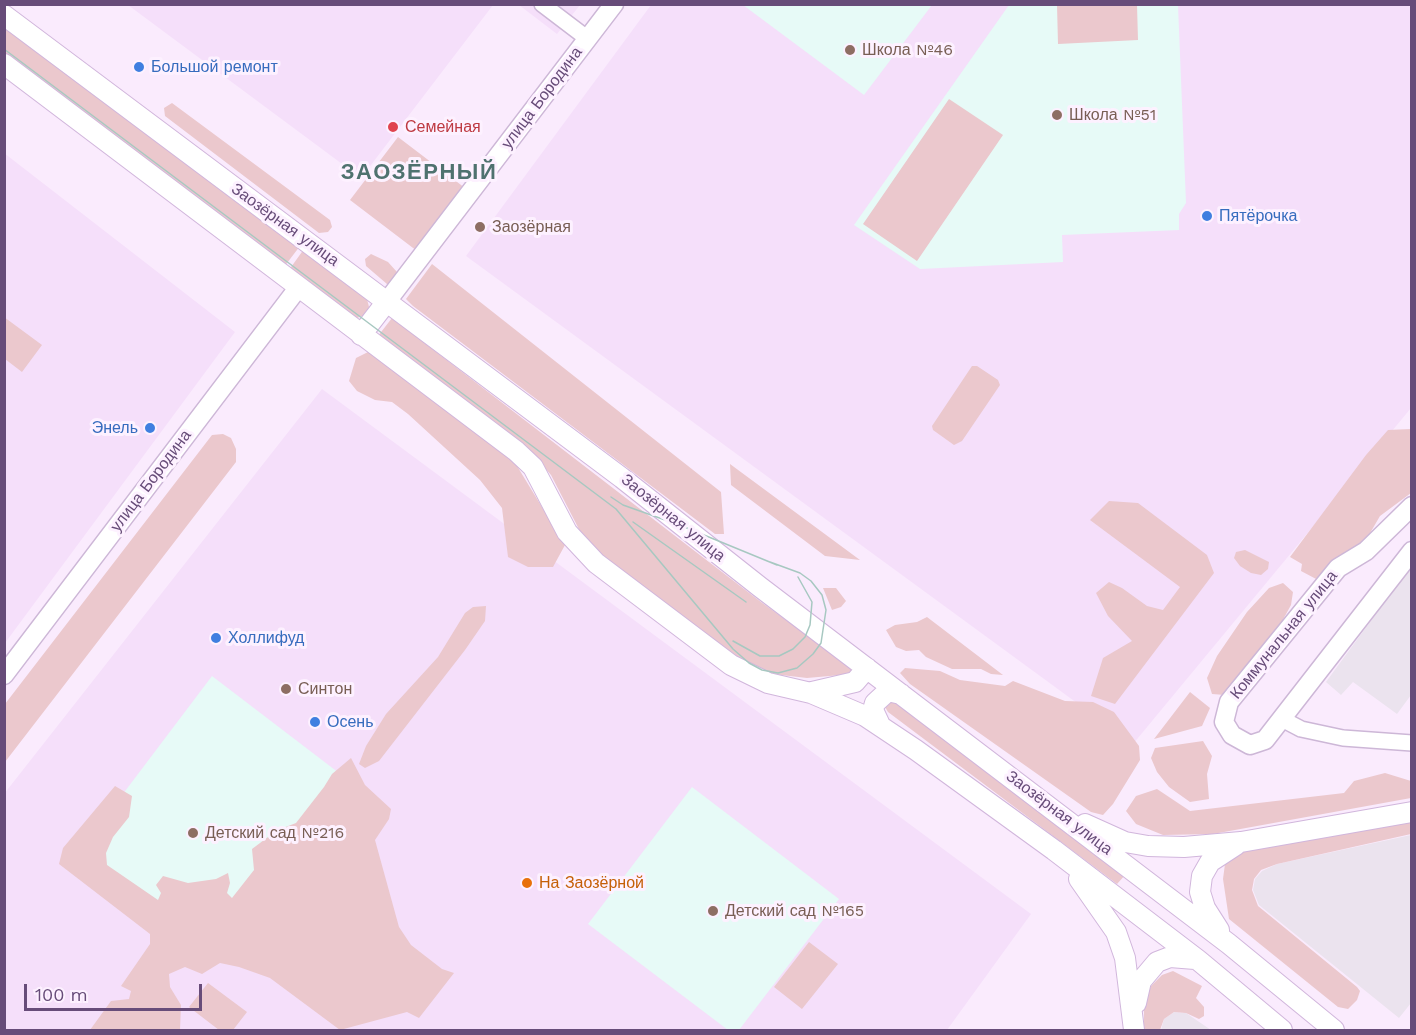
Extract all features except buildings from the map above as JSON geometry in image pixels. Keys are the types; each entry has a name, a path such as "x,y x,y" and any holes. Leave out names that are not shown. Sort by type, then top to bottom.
{"main road":[{"name":"Заозёрная улица","path":"4,15 128,110 388,300 901,694 1056,810 1229,944 1333,1030"},
{"name":"Заозёрная улица","path":"4,64 516,451 533,467 567,532 596,563 731,665 768,683 810,693 865,716 880,726 1054,850 1198,960 1282,1030"},
{"name":"улица Бородина","path":"361,335 388,300"},
{"path":"810,693 855,682 867,668"},
{"path":"880,726 873,710 875,703 888,692 901,694"},
{"path":"1056,810 1125,842 1148,846 1184,847 1241,842 1412,812"},
{"path":"1229,944 1205,908 1200,891 1202,876 1210,862 1241,842"},
{"path":"1054,850 1084,884 1116,932 1125,958 1133,1024"},
{"path":"1133,1024 1141,981 1156,962 1170,957 1198,960"}],"street":[{"path":"542,4 588,39"},
{"name":"улица Бородина","path":"388,300 614,4"},
{"name":"улица Бородина","path":"4,675 298,288"},
{"name":"Коммунальная улица","path":"1412,506 1366,551 1338,568 1229,702 1224,722 1232,735 1250,745 1265,740 1412,551"},
{"path":"1282,719 1301,729 1343,738 1412,743"}],"shaded area":[{"path":"128,5 493,5 361,178"},
{"path":"519,5 580,5 557,34"},
{"path":"651,5 1411,5 1411,408 1133,744 466,256"},
{"name":"Школа №46","path":"743,5 932,5 864,95"},
{"name":"Школа №51","path":"1009,5 1178,5 1186,203 1179,214 1179,230 1062,235 1063,262 920,269 854,225"},
{"path":"1057,5 1137,5 1138,40 1058,44"},
{"path":"4,25 300,246 284,267 5,57"},
{"path":"949,99 1003,135 917,261 863,224"},
{"path":"172,103 330,220 332,227 328,232 319,233 165,116 164,108"},
{"path":"398,137 465,188 417,251 350,200"},
{"path":"4,153 235,332 5,643 4,643"},
{"path":"304,249 367,299 369,307 365,315 357,318 289,270"},
{"path":"371,254 388,262 397,272 393,284 387,284 366,266 365,259"},
{"path":"432,264 721,492 724,534 715,534 413,306 406,299"},
{"path":"4,317 42,345 22,372 5,359"},
{"path":"392,318 761,602 855,670 852,674 807,678 764,673 751,668 608,562 583,537 551,475 535,457 378,336"},
{"path":"368,352 514,461 565,545 553,567 528,567 508,557 502,508 480,480 392,402 375,400 357,391 349,381 356,358"},
{"path":"972,366 977,366 998,380 1000,385 962,441 954,445 933,430 932,426"},
{"path":"322,389 1031,914 947,1030 5,1030 4,794"},
{"path":"1411,429 1411,493 1380,516 1366,540 1318,580 1301,571 1302,564 1290,557 1366,455 1388,430"},
{"path":"223,434 231,438 236,449 236,462 5,762 5,704 212,435"},
{"path":"730,464 860,560 825,556 731,485"},
{"path":"1109,501 1138,503 1207,555 1214,573 1115,704 1091,696 1103,658 1132,641 1108,616 1096,593 1109,582 1122,588 1147,606 1163,610 1180,587 1090,520"},
{"path":"1245,550 1269,562 1268,569 1261,575 1251,573 1240,566 1234,558 1236,552"},
{"path":"1411,566 1411,695 1397,714 1353,682 1341,695 1326,682"},
{"path":"1283,583 1293,592 1291,605 1280,625 1225,695 1212,694 1207,678 1217,656 1247,612 1269,588"},
{"path":"823,588 836,588 846,601 841,607 832,610"},
{"path":"486,606 485,621 465,650 379,761 365,768 359,764 366,746 386,714 438,657 465,613 473,607"},
{"path":"927,617 1003,675 991,674 981,669 952,669 926,657 919,650 906,651 896,647 886,630 895,625 917,622"},
{"path":"905,668 940,671 960,680 1005,686 1013,681 1065,701 1093,702 1114,712 1139,746 1140,760 1113,804 1103,815 1091,812 910,684 900,673"},
{"name":"Детский сад №216","path":"212,676 339,773 197,960 70,864"},
{"path":"1190,692 1210,708 1202,726 1154,739"},
{"path":"890,698 1126,874 1117,884 888,712 885,707"},
{"path":"1203,741 1212,756 1207,774 1209,799 1190,802 1169,787 1157,772 1151,758 1155,748"},
{"path":"351,758 365,785 391,809 389,819 375,840 399,927 411,945 442,969 454,973 419,1018 407,1012 340,1030 270,978 220,963 202,974 185,967 169,974 170,987 181,1005 180,1030 90,1030 111,1001 129,999 131,991 121,986 150,944 150,934 59,864 63,848 115,786 132,796 129,817 113,837 106,853 107,865 158,900 161,893 156,885 163,876 188,883 216,879 228,873 230,883 227,893 232,898 254,870 252,849 268,837 273,841 283,828 296,823 332,774"},
{"path":"1385,773 1411,781 1411,798 1213,834 1163,835 1136,824 1126,811 1136,796 1157,789 1190,811 1344,793 1354,781"},
{"name":"Детский сад №165","path":"692,787 839,899 739,1030 728,1030 588,924"},
{"path":"1411,820 1411,834 1277,864 1261,870 1254,879 1252,890 1258,906 1360,991 1357,1000 1348,1009 1338,1007 1229,919 1223,879 1225,864 1244,850"},
{"path":"1411,835 1411,1003 1399,1018 1259,905 1253,890 1255,879 1262,871 1277,864"},
{"path":"809,942 838,964 802,1009 774,987"},
{"path":"1173,971 1202,986 1196,998 1204,1007 1204,1016 1199,1019 1186,1013 1174,1012 1164,1019 1160,1030 1144,1030 1144,1004 1151,986 1162,975"},
{"path":"208,983 247,1012 233,1030 219,1030 189,1007"},
{"path":"1174,1012 1186,1013 1211,1030 1161,1030 1164,1019"}],"tram line":[{"path":"4,49 616,509 733,649 749,663 762,670 778,673 797,668 813,654 821,643 826,610 822,595 811,581 800,573 770,562"},
{"path":"611,497 623,505 682,526 777,565"},
{"path":"633,522 746,602"},
{"path":"733,641 760,656 779,656 793,649 805,637 810,625 812,602 798,577"}],"place":[{"name":"Школа №46","path":"850,50"},
{"name":"Большой ремонт","path":"139,67"},
{"name":"Школа №51","path":"1057,115"},
{"name":"Семейная","path":"393,127"},
{"name":"Пятёрочка","path":"1207,216"},
{"name":"Заозёрная","path":"480,227"},
{"name":"Энель","path":"150,428"},
{"name":"Холлифуд","path":"216,638"},
{"name":"Синтон","path":"286,689"},
{"name":"Осень","path":"315,722"},
{"name":"Детский сад №216","path":"193,833"},
{"name":"На Заозёрной","path":"527,883"},
{"name":"Детский сад №165","path":"713,911"}],"district":[{"name":"ЗАОЗЁРНЫЙ","path":"419,173"}]}
